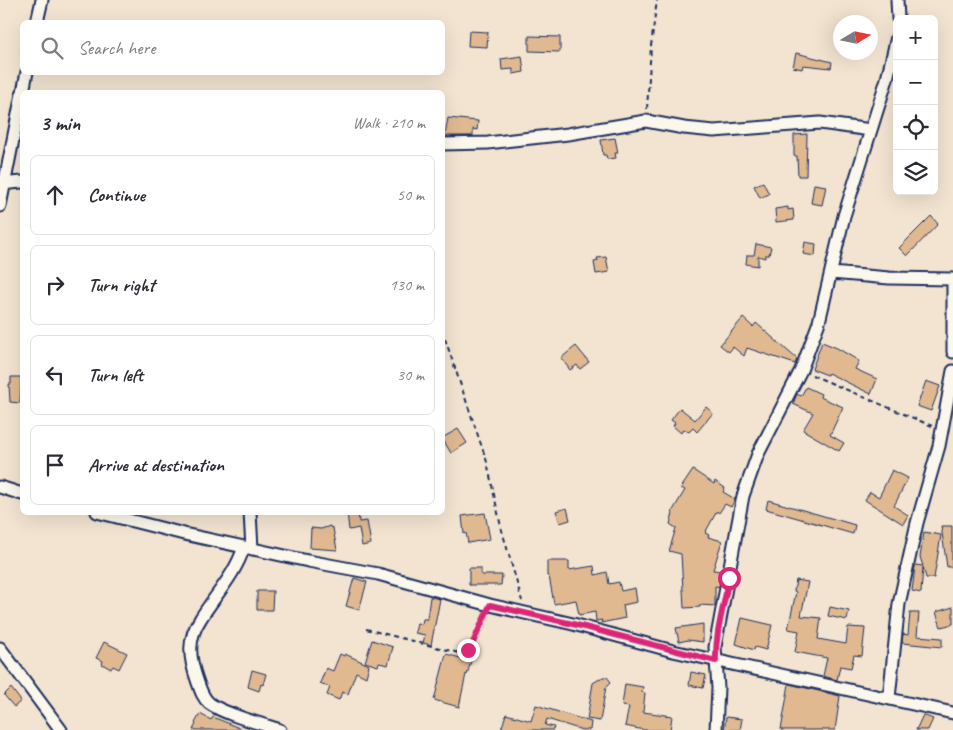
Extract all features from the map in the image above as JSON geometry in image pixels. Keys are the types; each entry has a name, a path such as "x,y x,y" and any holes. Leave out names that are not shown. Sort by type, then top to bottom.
{"street":[{"path":"37,20 42,0"},
{"path":"896,0 898,15"},
{"path":"716,730 718,688 715,646 744,496 758,454 801,370 819,322 844,216 887,79 893,54"},
{"path":"24,90 26,75"},
{"path":"0,206 20,107"},
{"path":"445,144 513,140 646,122 714,131 820,123 871,130"},
{"path":"3,184 20,182"},
{"path":"832,273 889,278 953,279 953,352"},
{"path":"889,698 900,604 917,523 942,431 953,371"},
{"path":"0,487 20,493"},
{"path":"110,515 248,548 378,574 490,605 716,661 953,713"},
{"path":"250,515 248,548 241,556 224,588 196,626 190,650 191,663 202,696 208,702 229,712 280,730"},
{"path":"0,648 61,730"}],"path":[{"path":"646,122 651,46 657,0"},
{"path":"445,339 487,462 501,527 526,613"},
{"path":"801,370 942,431"},
{"path":"366,629 463,654 471,647 490,605"}],"building":[{"path":"469,31 488,32 487,47 468,46"},
{"path":"529,36 560,37 560,52 529,51"},
{"path":"796,53 832,62 831,68 803,65 802,69 793,67"},
{"path":"522,56 524,72 513,74 513,69 502,70 501,59"},
{"path":"448,118 478,121 477,130 473,129 473,136 445,136"},
{"path":"807,134 806,176 798,176 797,156 794,156 794,135"},
{"path":"615,138 618,153 615,153 616,158 607,159 606,155 603,155 601,140"},
{"path":"763,182 769,194 760,198 754,186"},
{"path":"814,184 826,186 822,205 811,203"},
{"path":"788,207 788,210 793,209 794,220 776,222 775,209"},
{"path":"931,216 938,224 907,256 899,248"},
{"path":"805,242 816,244 815,256 803,254"},
{"path":"756,244 771,247 769,255 765,255 765,258 758,256 758,266 746,264 747,255 754,255"},
{"path":"606,257 609,272 596,274 594,262 598,261 597,258"},
{"path":"743,318 753,327 756,323 797,359 795,364 747,348 744,356 733,347 729,352 720,345"},
{"path":"822,342 837,348 859,361 855,369 877,379 871,394 828,373 827,375 812,369"},
{"path":"576,346 589,362 580,369 577,365 570,370 561,358"},
{"path":"11,377 20,377 20,403 10,402 9,384 11,384"},
{"path":"926,381 940,386 931,411 917,406"},
{"path":"806,387 821,394 820,397 843,407 830,435 844,443 839,451 803,430 813,413 793,404 797,394 801,396"},
{"path":"706,407 713,413 697,432 693,428 689,432 683,429 681,433 673,426 675,423 671,420 680,408 695,420"},
{"path":"458,429 467,443 451,453 445,443 445,436"},
{"path":"693,470 714,484 715,481 725,488 723,492 735,499 731,507 725,504 719,513 717,511 705,533 709,535 708,537 722,541 713,570 721,571 719,587 715,586 715,606 700,605 700,607 684,608 681,554 669,551 676,528 670,524 672,512 685,490 681,488"},
{"path":"892,470 908,478 894,506 908,515 903,524 865,500 870,492 879,497"},
{"path":"768,500 855,525 853,534 766,509"},
{"path":"567,508 570,520 560,523 556,511"},
{"path":"485,513 490,539 468,543 466,533 464,534 462,516"},
{"path":"347,515 358,515 359,522 367,521 371,544 362,546 359,528 349,530"},
{"path":"330,526 333,528 337,550 310,548 311,528 321,529"},
{"path":"941,526 952,526 952,567 947,567"},
{"path":"924,532 941,535 934,578 926,578 923,567 921,593 912,591 915,567 916,565 923,566 920,557"},
{"path":"547,561 569,561 569,570 594,566 595,575 607,572 609,584 619,582 621,591 635,588 637,602 623,605 625,618 601,623 602,620 596,621 595,612 579,615 576,600 554,604 549,576 547,576"},
{"path":"469,568 481,568 481,575 502,575 501,585 469,585"},
{"path":"354,578 367,582 359,610 346,606"},
{"path":"796,580 808,582 801,616 821,618 818,639 846,644 848,627 865,628 862,656 854,655 851,668 840,666 837,680 823,676 827,658 795,652 799,631 788,629 796,592 794,591"},
{"path":"257,591 273,591 272,610 257,610"},
{"path":"430,597 440,599 431,645 423,643 425,635 415,633 417,623 422,624 423,619 427,619"},
{"path":"830,607 849,611 847,620 828,616"},
{"path":"953,607 953,624 941,627 936,612"},
{"path":"910,613 919,613 917,636 942,638 942,647 902,643 903,634 908,635"},
{"path":"742,618 772,625 766,650 755,647 754,650 736,644"},
{"path":"703,624 703,642 688,640 679,642 676,628"},
{"path":"372,640 393,647 388,665 379,663 378,666 365,662"},
{"path":"104,642 127,653 119,669 113,666 111,669 102,664 103,661 96,658"},
{"path":"340,654 344,656 345,654 369,665 366,677 356,672 348,694 342,692 339,700 327,695 330,687 320,683 326,668 333,671"},
{"path":"446,654 471,661 466,674 459,707 434,700"},
{"path":"252,670 266,674 259,691 248,687"},
{"path":"691,672 706,675 703,688 689,685"},
{"path":"603,677 607,677 611,682 606,687 600,721 587,719 593,683"},
{"path":"625,684 643,687 642,692 645,693 643,712 672,716 670,730 644,730 625,726 629,707 622,706"},
{"path":"789,684 840,696 835,730 781,730"},
{"path":"11,688 21,701 14,707 4,695"},
{"path":"536,705 591,722 590,730 582,730 547,719 545,725 554,727 553,730 501,730 506,714 531,721"},
{"path":"200,714 211,720 213,717 244,730 193,730"},
{"path":"923,715 933,719 928,730 916,730"},
{"path":"726,717 742,719 740,730 724,730"}],"route":[{"path":"468,650 490,605 573,624 716,661 715,646 729,578"}]}
